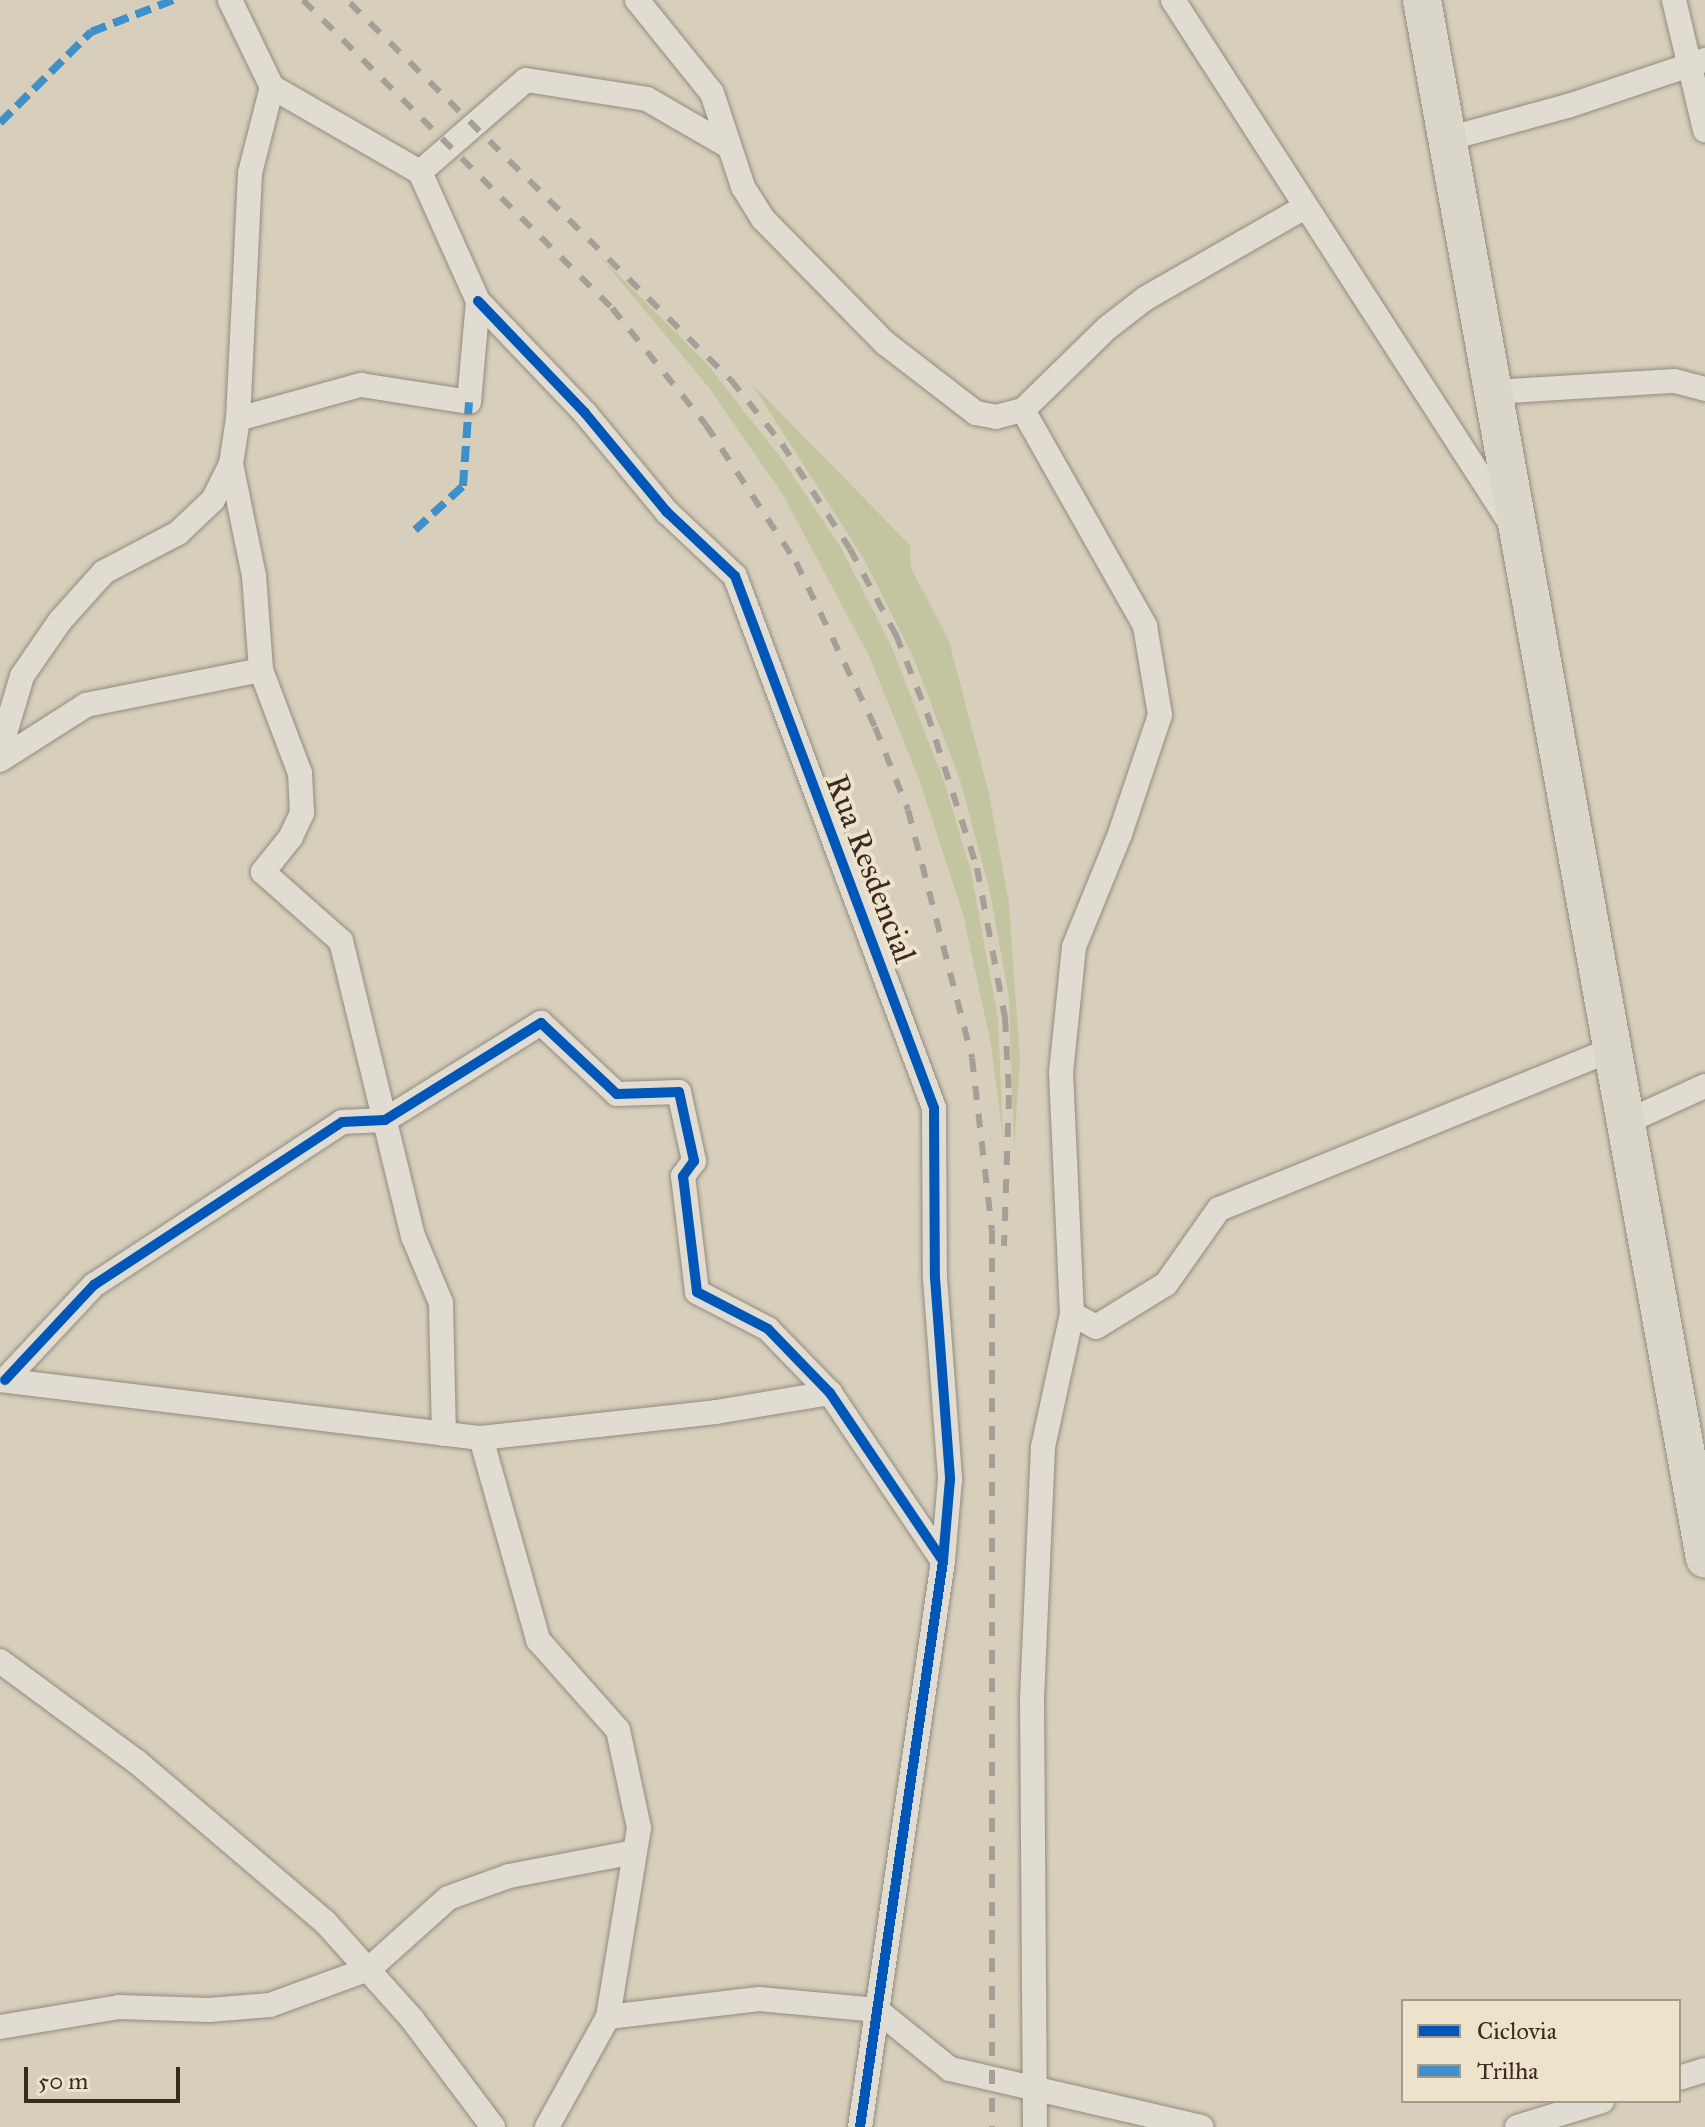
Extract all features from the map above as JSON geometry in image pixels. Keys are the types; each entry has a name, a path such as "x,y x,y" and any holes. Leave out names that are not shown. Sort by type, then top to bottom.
{"main road":[{"path":"1422,0 1705,1559"}],"street":[{"path":"230,0 272,87 420,172 478,301 469,402 361,385 238,419"},
{"path":"637,0 712,93 743,187 763,219 885,343 976,413 996,417 1023,410 1107,328 1146,298 1305,207"},
{"path":"1173,0 1519,537"},
{"path":"1674,0 1699,62 1705,130"},
{"path":"1447,139 1568,106 1699,62"},
{"path":"420,172 526,80 647,99 728,146"},
{"path":"0,750 22,676 60,621 104,572 178,533 213,500 231,464 238,419 250,173 272,87"},
{"name":"Rua Resdencial","path":"478,301 585,413 667,512 735,576 934,1108 935,1278 950,1479 943,1561 860,2127"},
{"path":"1493,392 1675,381 1705,389"},
{"path":"1023,410 1145,626 1160,715 1120,834 1074,947 1061,1072 1072,1314 1043,1463 1032,1699 1035,2127"},
{"path":"231,464 254,576 261,670 300,773 302,813 291,837 263,872 341,941 413,1236 441,1303 444,1434"},
{"path":"0,760 86,705 261,670"},
{"path":"2,1380 94,1285 342,1122 385,1120 541,1023 617,1094 679,1092 694,1161 683,1176 697,1292 768,1329 830,1393 943,1561"},
{"path":"1072,1314 1096,1327 1166,1284 1219,1209 1613,1049"},
{"path":"1626,1122 1705,1086"},
{"path":"2,1380 481,1438 716,1412 830,1393"},
{"path":"481,1438 538,1640 618,1730 639,1828 608,2017 547,2127"},
{"path":"0,1661 137,1762 326,1923 369,1969 493,2127"},
{"path":"0,2027 119,2007 209,2010 270,2005 369,1969 448,1898 509,1876 635,1852"},
{"path":"608,2017 759,1999 877,2010 950,2069 1036,2086 1201,2127"},
{"path":"1681,2077 1705,2070"},
{"path":"1517,2127 1595,2103"}],"green space":[{"path":"597,253 707,364 781,458 840,546 890,643 945,784 971,872 998,1019 1003,1137 991,1045 963,914 919,779 869,656 783,495 710,389"},
{"path":"752,384 910,545 911,568 949,641 989,794 1009,904 1020,1059 1014,1150 1009,998 990,892 960,780 914,659 865,561"}],"railway":[{"path":"303,0 612,308 706,425 796,562 875,727 908,810 972,1058 992,1230 992,2127"},
{"path":"350,3 731,380 782,444 850,549 896,635 927,713 977,868 1005,1018 1009,1095 1004,1246"}],"marked path":[{"path":"0,123 91,32 173,0"},
{"path":"415,530 463,486 469,402"}],"cycle path":[{"path":"478,301 585,413 667,512 735,576 934,1108 935,1278 950,1479 943,1561"},
{"path":"5,1380 94,1285 342,1122 385,1120 541,1023 617,1094 679,1092 694,1161 683,1176 697,1292 768,1329 830,1393 943,1561 860,2127"}]}
